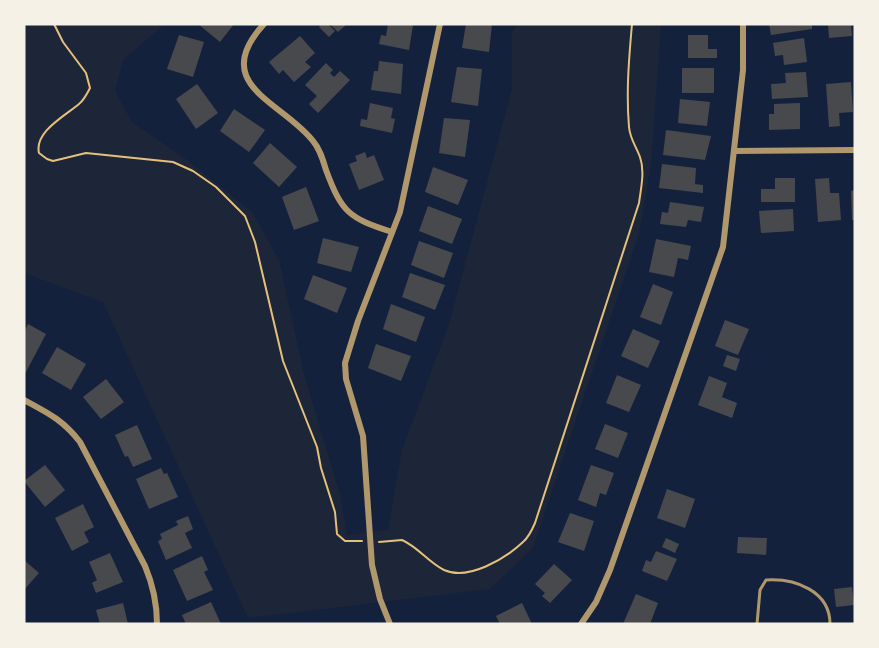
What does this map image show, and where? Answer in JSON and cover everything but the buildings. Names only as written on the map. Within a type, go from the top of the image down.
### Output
[{"type":"street","points":[[264,24],[252,38],[245,55],[244,64],[250,83],[261,96],[315,143],[337,197],[345,209],[357,219],[392,232]]},
{"type":"street","points":[[390,624],[374,576],[369,541],[363,436],[346,379],[345,363],[347,351],[404,198],[440,24]]},
{"type":"street","points":[[580,624],[596,602],[610,570],[718,263],[726,229],[743,70],[743,24]]},
{"type":"street","points":[[734,151],[855,150]]},
{"type":"street","points":[[24,400],[55,416],[68,426],[80,442],[149,576],[157,607],[157,624]]},
{"type":"lane","points":[[757,624],[760,590],[766,580],[780,579],[816,592],[826,603],[830,624]]},
{"type":"path","points":[[54,24],[63,42],[86,73],[90,88],[79,104],[42,134],[38,143],[39,153],[53,161],[86,153],[173,162],[193,171],[216,188],[239,210],[255,242],[283,362],[317,447],[335,512],[337,534],[345,541],[402,540],[444,570],[460,574],[483,568],[497,560],[522,543],[535,523],[639,203],[642,167],[640,155],[630,136],[629,125],[628,76],[632,24]]},
{"type":"shaded area","points":[[24,24],[165,24],[123,60],[115,91],[132,122],[187,160],[252,212],[279,260],[304,374],[340,495],[347,535],[388,530],[402,450],[449,324],[512,89],[512,32],[518,24],[661,24],[651,165],[639,233],[533,548],[490,589],[248,618],[103,302],[24,273]]}]
